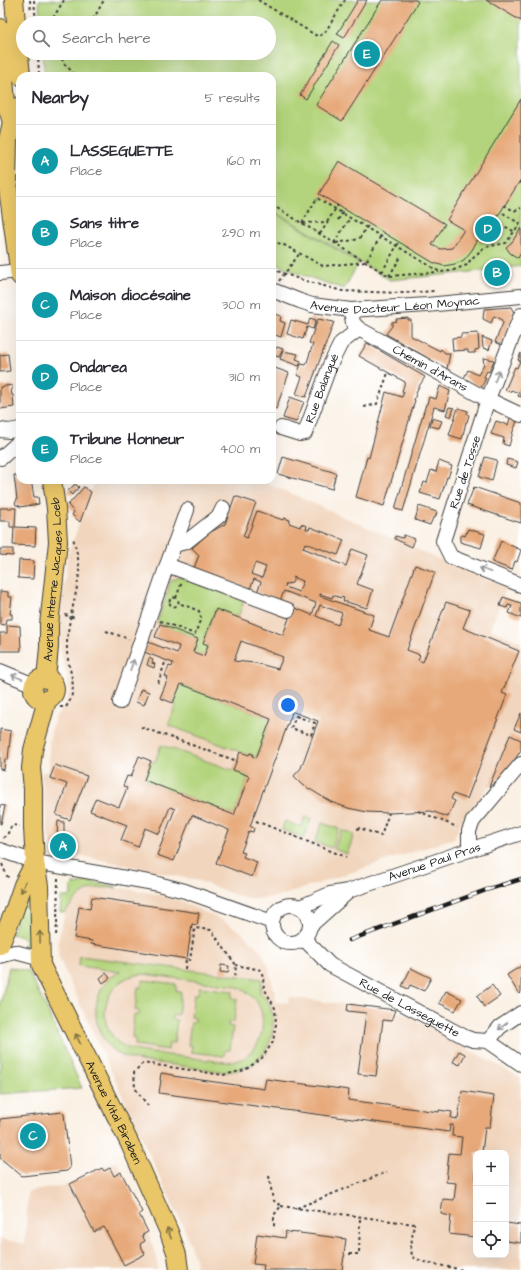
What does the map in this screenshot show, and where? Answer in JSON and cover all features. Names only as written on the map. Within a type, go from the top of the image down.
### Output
[{"type":"main road","points":[[14,0],[16,22]]},
{"type":"main road","points":[[0,28],[6,102],[16,122],[8,140],[4,181],[16,250]]},
{"type":"main road","points":[[20,60],[21,72]]},
{"type":"main road","name":"Avenue Interne Jacques Loeb","points":[[35,862],[26,845],[22,827],[24,788],[23,747],[41,690],[49,647],[49,624],[58,542],[53,484]]},
{"type":"main road","points":[[0,945],[23,885],[35,862]]},
{"type":"main road","name":"Avenue Vital Biraben","points":[[35,862],[39,886],[41,965],[129,1142],[169,1232],[177,1255],[179,1270]]},
{"type":"street","points":[[0,273],[16,273]]},
{"type":"street","name":"Avenue Docteur Léon Moynac","points":[[276,287],[300,302],[351,310],[427,305],[521,296]]},
{"type":"street","points":[[351,310],[353,323],[359,329]]},
{"type":"street","name":"Rue de Tosse","points":[[521,315],[488,399],[443,541],[451,557],[521,585]]},
{"type":"street","name":"Chemin d'Arans","points":[[359,329],[422,364],[521,415]]},
{"type":"street","name":"Rue Balangué","points":[[281,428],[300,434],[304,433],[330,365],[341,343],[359,329]]},
{"type":"street","points":[[0,430],[16,430]]},
{"type":"street","points":[[0,458],[16,444]]},
{"type":"street","points":[[0,458],[16,452]]},
{"type":"street","points":[[174,545],[186,542],[219,516],[223,508]]},
{"type":"street","points":[[120,702],[139,643],[155,614],[167,565],[188,510]]},
{"type":"street","points":[[167,565],[288,610]]},
{"type":"street","points":[[0,671],[41,690]]},
{"type":"street","points":[[469,850],[469,831],[474,821],[521,764]]},
{"type":"street","name":"Avenue Paul Pras","points":[[300,907],[330,894],[348,891],[521,834]]},
{"type":"street","points":[[0,850],[35,862],[57,867],[172,887],[272,922]]},
{"type":"street","name":"Avenue Paul Pras","points":[[311,925],[348,891]]},
{"type":"street","points":[[295,905],[300,907],[308,915],[311,925],[310,930],[304,939],[299,943],[285,943],[279,940],[272,928],[272,922],[276,913],[284,906],[295,905]]},
{"type":"street","name":"Rue de Lasseguette","points":[[304,939],[324,959],[345,973],[465,1037],[473,1040],[488,1041],[521,1064]]},
{"type":"street","points":[[0,956],[15,952],[41,959]]},
{"type":"street","points":[[488,1041],[500,1027],[521,1013]]},
{"type":"path","points":[[34,0],[35,16]]},
{"type":"path","points":[[54,16],[64,0]]},
{"type":"path","points":[[95,16],[104,0]]},
{"type":"path","points":[[258,0],[317,36],[324,34],[345,0]]},
{"type":"path","points":[[38,60],[39,72]]},
{"type":"path","points":[[62,60],[65,65],[73,72]]},
{"type":"path","points":[[302,224],[317,198],[440,272]]},
{"type":"path","points":[[302,224],[327,222],[338,205]]},
{"type":"path","points":[[504,205],[514,211],[521,208]]},
{"type":"path","points":[[276,208],[389,276],[451,271],[467,265],[471,259],[485,247],[506,243],[515,232],[520,223],[503,213]]},
{"type":"path","points":[[342,214],[338,220],[345,209]]},
{"type":"path","points":[[320,234],[333,214]]},
{"type":"path","points":[[334,243],[350,218]]},
{"type":"path","points":[[495,221],[515,232]]},
{"type":"path","points":[[334,243],[359,239],[369,224]]},
{"type":"path","points":[[366,262],[380,237]]},
{"type":"path","points":[[276,242],[300,253],[323,266],[366,262]]},
{"type":"path","points":[[382,272],[399,242]]},
{"type":"path","points":[[276,285],[300,253]]},
{"type":"path","points":[[389,276],[401,257]]},
{"type":"path","points":[[276,270],[284,275],[342,291],[402,293],[439,290]]},
{"type":"path","points":[[364,407],[377,404],[388,373]]},
{"type":"path","points":[[176,598],[182,581]]},
{"type":"path","points":[[174,592],[178,593]]},
{"type":"path","points":[[176,598],[172,598],[170,600],[170,605],[174,607],[179,603]]},
{"type":"path","points":[[155,614],[195,634],[201,618],[199,611],[179,603],[176,598]]},
{"type":"path","points":[[106,631],[139,643]]},
{"type":"path","points":[[158,683],[166,660]]},
{"type":"path","points":[[296,716],[316,724],[311,735],[291,728],[296,716]]},
{"type":"path","points":[[141,727],[237,761]]},
{"type":"path","points":[[418,811],[461,829]]},
{"type":"path","points":[[357,829],[360,828],[381,836],[389,813]]},
{"type":"path","points":[[256,821],[346,857]]},
{"type":"path","points":[[55,938],[59,885],[57,867]]},
{"type":"path","points":[[185,969],[186,959],[190,960],[195,924]]},
{"type":"path","points":[[148,1106],[135,1088],[134,1072],[143,1063],[223,1075],[244,1070],[262,1058],[273,1042],[276,1024],[275,1008],[264,988],[264,977],[261,970],[236,965],[210,930],[195,928]]},
{"type":"path","points":[[234,977],[236,965]]},
{"type":"path","points":[[296,1208],[387,1172]]},
{"type":"path","points":[[269,1176],[273,1200],[281,1206],[414,1224],[411,1246],[412,1256],[424,1262],[463,1270]]},
{"type":"path","points":[[274,1228],[274,1215],[281,1206]]},
{"type":"path","points":[[349,1254],[359,1254],[360,1216]]},
{"type":"shaded area","points":[[94,484],[269,484],[473,574],[507,586],[490,629],[521,642],[521,750],[505,774],[489,787],[463,818],[454,838],[281,896],[246,899],[199,881],[57,850],[49,837],[43,801],[41,773],[49,771],[49,743],[54,719],[66,702],[69,690],[59,644],[59,616],[68,555]]},
{"type":"shaded area","points":[[107,887],[155,894],[180,901],[216,917],[240,931],[261,951],[269,967],[275,1002],[288,1003],[289,997],[401,1012],[521,1078],[521,1270],[196,1270],[195,1259],[186,1233],[58,956],[59,937],[65,912],[78,897],[92,889]]},
{"type":"shaded area","points":[[116,1161],[142,1212],[157,1259],[158,1270],[0,1270],[0,1239],[25,1244],[28,1192],[70,1184]]},
{"type":"green space","points":[[39,0],[521,0],[521,266],[390,280],[276,212],[276,72],[45,72],[44,60],[276,60],[276,16],[40,16]]},
{"type":"green space","points":[[276,213],[359,263],[344,289],[297,273],[276,264]]},
{"type":"green space","points":[[180,577],[244,601],[238,617],[216,609],[203,642],[208,645],[204,656],[193,652],[198,639],[157,623],[171,581]]},
{"type":"green space","points":[[181,684],[271,719],[256,758],[250,753],[249,755],[168,725],[176,704],[173,703]]},
{"type":"green space","points":[[161,745],[249,776],[234,815],[144,780],[151,761],[155,762]]},
{"type":"green space","points":[[305,817],[311,819],[304,838],[282,830],[285,821],[301,827]]},
{"type":"green space","points":[[322,823],[339,829],[332,848],[315,842]]},
{"type":"green space","points":[[342,830],[354,835],[347,854],[334,849]]},
{"type":"green space","points":[[84,881],[116,886],[116,888],[99,888],[87,891],[65,912],[60,912],[61,897],[69,897],[71,894],[71,886],[74,883],[75,885],[83,883]]},
{"type":"green space","points":[[27,889],[34,889],[36,950],[23,948],[25,939],[22,936],[11,934]]},
{"type":"green space","points":[[80,956],[262,979],[260,992],[267,1000],[273,1018],[271,1039],[267,1048],[254,1063],[244,1068],[229,1072],[142,1061],[123,1056],[108,1046],[99,1030],[96,1019],[98,998],[102,988],[109,979],[121,972],[79,966]],"holes":[[[143,974],[235,986],[242,989],[253,998],[260,1008],[263,1021],[261,1036],[258,1044],[251,1053],[240,1060],[225,1062],[144,1052],[125,1047],[119,1043],[110,1033],[107,1025],[105,1016],[108,999],[118,984],[131,976]]]},
{"type":"green space","points":[[9,967],[28,971],[82,1088],[0,1094],[0,1006]]},
{"type":"green space","points":[[143,980],[176,984],[176,991],[181,992],[178,1015],[172,1015],[172,1019],[177,1020],[174,1043],[169,1043],[168,1050],[135,1045],[135,1039],[132,1038],[134,1015],[139,1015],[139,1011],[135,1010],[138,987],[142,987]]},
{"type":"green space","points":[[199,987],[233,991],[232,998],[237,999],[234,1022],[229,1022],[228,1026],[233,1027],[230,1050],[225,1050],[224,1056],[191,1052],[192,1045],[188,1045],[191,1022],[195,1022],[195,1018],[191,1017],[194,994],[198,994]]},
{"type":"building","points":[[358,0],[367,0],[344,38],[337,34]]},
{"type":"building","points":[[382,0],[416,0],[418,2],[342,121],[316,105]]},
{"type":"building","points":[[486,0],[521,0],[521,21]]},
{"type":"building","points":[[333,41],[339,45],[306,99],[300,95]]},
{"type":"building","points":[[521,99],[521,179],[482,242],[478,239],[464,260],[455,264],[444,266],[434,263],[319,194],[339,161],[445,224],[432,245],[441,249],[452,248],[464,230],[447,220]]},
{"type":"building","points":[[521,228],[521,253],[518,258],[510,253],[506,247],[512,242]]},
{"type":"building","points":[[496,271],[499,278],[489,282],[486,275]]},
{"type":"building","points":[[511,307],[514,313],[502,345],[495,342],[503,323],[501,319],[494,316],[491,323],[483,319],[484,309]]},
{"type":"building","points":[[276,314],[281,316],[280,321],[285,323],[281,337],[276,335]]},
{"type":"building","points":[[310,318],[316,320],[313,329],[307,327],[303,339],[287,334],[291,320],[308,325]]},
{"type":"building","points":[[408,318],[408,320],[411,320],[411,336],[440,351],[441,349],[445,353],[450,353],[447,369],[386,334],[392,326],[392,322],[397,321],[396,319]]},
{"type":"building","points":[[318,319],[334,322],[306,397],[296,394],[302,377],[297,375],[301,364],[306,365],[313,344],[309,343]]},
{"type":"building","points":[[478,333],[479,349],[475,350],[475,353],[468,353],[468,350],[453,351],[452,338],[461,337],[461,334]]},
{"type":"building","points":[[482,337],[492,341],[489,350],[483,348]]},
{"type":"building","points":[[367,343],[425,377],[418,388],[414,400],[384,506],[356,497],[367,457],[369,458],[386,392],[402,397],[405,382],[359,356]]},
{"type":"building","points":[[277,347],[283,349],[279,357],[276,356]]},
{"type":"building","points":[[283,351],[298,354],[296,359],[301,361],[299,366],[280,359]]},
{"type":"building","points":[[521,353],[521,397],[518,396],[519,393],[511,390],[510,392],[505,390],[515,367],[517,368]]},
{"type":"building","points":[[8,354],[10,371],[0,372],[0,355]]},
{"type":"building","points":[[483,358],[494,360],[489,372],[487,371],[484,377],[486,378],[481,388],[464,378],[468,370],[478,375],[484,364]]},
{"type":"building","points":[[276,368],[289,373],[276,409]]},
{"type":"building","points":[[12,385],[11,390],[14,407],[0,409],[0,387]]},
{"type":"building","points":[[440,386],[450,391],[445,410],[434,407],[403,511],[395,509],[426,404],[429,397],[436,399]]},
{"type":"building","points":[[290,397],[304,402],[296,422],[283,418]]},
{"type":"building","points":[[449,407],[454,408],[451,417],[446,415]]},
{"type":"building","points":[[458,408],[468,411],[467,414],[469,415],[462,439],[449,435]]},
{"type":"building","points":[[511,415],[518,418],[509,446],[503,444],[504,438],[491,434],[496,421],[508,425]]},
{"type":"building","points":[[432,418],[442,421],[439,428],[430,426]]},
{"type":"building","points":[[283,457],[336,473],[332,489],[278,474]]},
{"type":"building","points":[[485,457],[497,460],[492,481],[479,477]]},
{"type":"building","points":[[507,459],[518,462],[516,468],[506,465]]},
{"type":"building","points":[[439,461],[452,466],[440,499],[420,493],[424,482],[427,483],[431,470],[436,472]]},
{"type":"building","points":[[14,475],[16,475],[16,484],[32,484],[34,497],[38,497],[39,504],[20,507],[15,503],[17,500]]},
{"type":"building","points":[[75,484],[79,487],[72,495],[68,491]]},
{"type":"building","points":[[84,487],[91,492],[80,522],[72,515],[74,512],[68,505]]},
{"type":"building","points":[[474,487],[521,503],[521,523],[467,505]]},
{"type":"building","points":[[235,496],[256,503],[243,536],[247,538],[257,511],[283,520],[284,518],[290,520],[289,523],[300,527],[301,524],[307,526],[306,529],[309,530],[310,527],[344,540],[338,555],[305,543],[303,548],[333,561],[346,566],[352,549],[368,555],[357,584],[373,590],[367,608],[343,601],[344,598],[341,597],[333,595],[332,598],[320,594],[320,596],[374,615],[369,630],[389,637],[415,565],[435,572],[407,650],[420,655],[418,660],[423,662],[446,602],[470,610],[463,628],[519,651],[502,693],[507,695],[467,799],[453,794],[451,799],[455,801],[448,817],[431,811],[389,813],[367,812],[348,808],[331,802],[303,785],[294,776],[301,768],[318,721],[288,710],[292,713],[250,826],[254,828],[253,832],[249,831],[241,852],[245,853],[243,857],[257,862],[252,877],[216,863],[229,830],[192,815],[174,861],[157,855],[175,809],[170,807],[159,834],[145,828],[138,847],[121,840],[127,825],[90,811],[96,798],[119,807],[127,788],[123,786],[127,776],[131,777],[139,756],[151,761],[144,780],[234,815],[249,776],[233,770],[240,752],[249,755],[250,753],[253,754],[252,756],[256,758],[271,719],[181,684],[173,703],[160,698],[168,678],[165,676],[169,666],[172,667],[173,663],[144,652],[148,642],[177,653],[179,646],[155,637],[160,624],[198,639],[193,652],[204,656],[208,645],[203,643],[216,609],[283,635],[293,607],[312,615],[316,603],[284,591],[280,601],[257,592],[261,582],[254,579],[250,589],[194,568],[199,555],[192,548],[209,533],[225,524]],"holes":[[[255,563],[266,567],[262,578],[251,574]],[[293,577],[303,581],[299,592],[285,587],[286,584],[292,583]],[[320,605],[342,613],[338,625],[316,616]],[[241,641],[283,657],[278,669],[255,663],[234,661]]]},
{"type":"building","points":[[419,506],[437,512],[430,525],[415,520]]},
{"type":"building","points":[[0,508],[16,508],[15,527],[36,528],[35,546],[13,545],[14,527],[10,527],[10,521],[0,521]]},
{"type":"building","points":[[468,529],[485,534],[481,548],[460,542],[460,537],[463,535],[465,536]]},
{"type":"building","points":[[404,535],[415,539],[412,547],[395,539],[395,536],[403,538]]},
{"type":"building","points":[[501,541],[521,550],[517,562],[515,561],[512,570],[492,562]]},
{"type":"building","points":[[0,549],[13,549],[13,556],[0,555]]},
{"type":"building","points":[[19,560],[34,561],[33,579],[18,578]]},
{"type":"building","points":[[0,591],[8,592],[8,597],[12,597],[10,614],[12,614],[12,619],[6,619],[5,625],[0,624]]},
{"type":"building","points":[[503,597],[521,603],[521,618],[509,613],[512,606],[508,605],[507,608],[500,606]]},
{"type":"building","points":[[7,625],[20,626],[21,651],[0,651],[0,633],[7,633]]},
{"type":"building","points":[[149,658],[153,660],[152,663],[155,664],[154,668],[147,665]]},
{"type":"building","points":[[141,689],[149,692],[144,705],[136,702]]},
{"type":"building","points":[[521,713],[521,732],[514,729]]},
{"type":"building","points":[[0,729],[11,731],[8,759],[5,759],[4,770],[0,769]]},
{"type":"building","points":[[510,735],[521,740],[521,750],[505,774],[489,787]]},
{"type":"building","points":[[55,765],[87,776],[70,820],[56,815],[67,784],[50,778]]},
{"type":"building","points":[[0,805],[5,806],[1,824],[0,824]]},
{"type":"building","points":[[58,821],[64,822],[64,836],[57,836]]},
{"type":"building","points":[[59,842],[68,844],[66,852],[57,850]]},
{"type":"building","points":[[92,897],[199,913],[197,925],[192,924],[187,959],[91,944],[92,941],[74,938],[79,907],[90,909]]},
{"type":"building","points":[[221,965],[229,966],[228,973],[220,972]]},
{"type":"building","points":[[521,966],[521,992],[519,994],[507,975]]},
{"type":"building","points":[[411,968],[431,978],[424,991],[410,985],[408,989],[402,986]]},
{"type":"building","points":[[106,973],[110,978],[103,983],[100,978]]},
{"type":"building","points":[[492,985],[500,996],[484,1007],[477,996]]},
{"type":"building","points":[[446,991],[462,999],[455,1011],[439,1003]]},
{"type":"building","points":[[348,1004],[395,1010],[391,1021],[383,1020],[376,1076],[358,1074],[366,1013],[347,1011]]},
{"type":"building","points":[[459,1051],[465,1054],[460,1065],[453,1062]]},
{"type":"building","points":[[161,1073],[264,1089],[266,1079],[349,1090],[348,1100],[439,1112],[439,1110],[452,1112],[451,1118],[458,1119],[462,1091],[494,1096],[490,1127],[485,1127],[482,1150],[473,1150],[473,1237],[449,1234],[451,1216],[441,1214],[443,1199],[454,1200],[456,1183],[446,1182],[449,1153],[460,1154],[462,1137],[452,1136],[453,1125],[450,1125],[449,1132],[159,1093]]},
{"type":"building","points":[[62,1112],[64,1114],[70,1168],[67,1171],[22,1176],[0,1158],[0,1119]]},
{"type":"building","points":[[102,1168],[104,1171],[110,1168],[114,1176],[121,1172],[142,1212],[139,1214],[148,1232],[142,1235],[145,1241],[140,1244],[145,1254],[124,1265],[104,1227],[94,1232],[70,1184]]},
{"type":"building","points":[[509,1223],[521,1225],[521,1243],[509,1241]]},
{"type":"building","points":[[287,1231],[346,1239],[342,1270],[263,1270],[264,1265],[253,1264],[257,1234],[285,1238],[285,1232]]},
{"type":"railway","points":[[350,940],[489,889],[521,879]]},
{"type":"place","name":"Tribune Honneur","points":[[367,54]]},
{"type":"place","name":"Ondarea","points":[[488,229]]},
{"type":"place","name":"Sans titre","points":[[497,273]]},
{"type":"place","name":"LASSEGUETTE","points":[[63,846]]},
{"type":"place","name":"Maison diocésaine","points":[[33,1136]]}]
